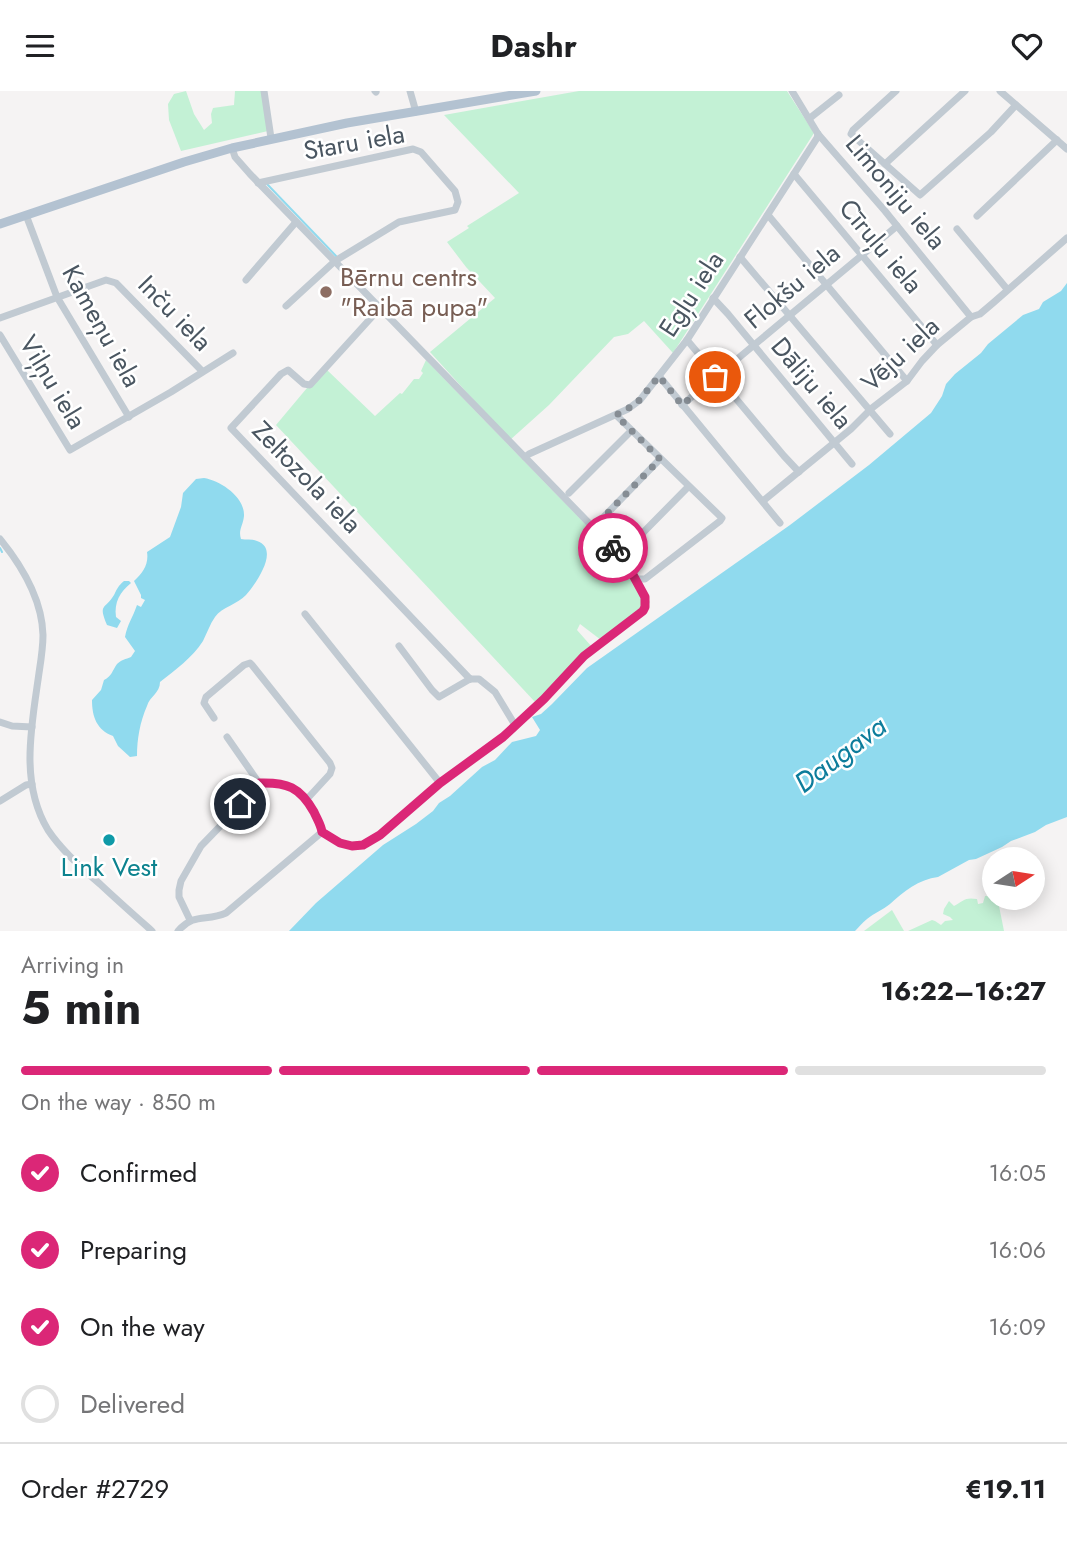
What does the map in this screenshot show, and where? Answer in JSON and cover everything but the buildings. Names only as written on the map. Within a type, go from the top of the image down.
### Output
[{"type":"main road","points":[[0,224],[184,162],[271,138],[537,91]]},
{"type":"street","points":[[264,91],[271,138]]},
{"type":"street","points":[[410,91],[416,112]]},
{"type":"street","name":"Limoniju iela","points":[[792,91],[818,134],[971,317]]},
{"type":"street","points":[[896,91],[851,134],[920,195],[991,132],[1016,105]]},
{"type":"street","points":[[885,164],[965,91]]},
{"type":"street","points":[[1000,91],[1067,149]]},
{"type":"street","points":[[810,118],[839,95]]},
{"type":"street","name":"Egļu iela","points":[[525,457],[636,404],[687,340],[818,134]]},
{"type":"street","points":[[977,216],[1057,139]]},
{"type":"street","points":[[232,148],[235,157],[258,183],[620,556],[645,597],[645,607],[637,615],[584,656],[544,699],[503,737],[440,783],[394,824],[363,845],[347,846],[322,832]]},
{"type":"street","name":"Staru iela","points":[[258,183],[413,149],[421,152],[455,191],[458,202],[455,210],[398,222],[334,261]]},
{"type":"street","name":"Cīruļu iela","points":[[794,174],[937,345]]},
{"type":"street","name":"Kameņu iela","points":[[26,215],[57,297],[129,417]]},
{"type":"street","points":[[768,215],[906,381]]},
{"type":"street","points":[[246,280],[296,222]]},
{"type":"street","name":"Flokšu iela","points":[[682,405],[897,226]]},
{"type":"street","points":[[957,229],[1007,289]]},
{"type":"street","name":"Vēju iela","points":[[763,501],[906,381],[937,345],[971,317],[980,314],[1067,238]]},
{"type":"street","points":[[740,257],[890,434]]},
{"type":"street","points":[[286,306],[334,261]]},
{"type":"street","name":"Inču iela","points":[[0,318],[106,279],[116,283],[202,371]]},
{"type":"street","name":"Dāliju iela","points":[[713,298],[852,464]]},
{"type":"street","name":"Zeltozola iela","points":[[380,309],[310,385],[304,384],[288,370],[281,374],[231,428],[470,679]]},
{"type":"street","name":"Viļņu iela","points":[[0,335],[70,450],[129,417]]},
{"type":"street","points":[[687,340],[799,472]]},
{"type":"street","points":[[129,417],[233,353]]},
{"type":"street","points":[[659,376],[780,523]]},
{"type":"street","points":[[616,415],[722,518],[645,579],[635,579]]},
{"type":"street","points":[[569,493],[631,431]]},
{"type":"street","points":[[593,528],[660,459]]},
{"type":"street","points":[[620,556],[688,487]]},
{"type":"street","points":[[0,539],[29,584],[37,602],[42,626],[43,645],[29,765],[41,815],[56,840],[80,866],[152,931]]},
{"type":"street","points":[[305,614],[440,783]]},
{"type":"street","points":[[399,646],[439,697],[470,679],[480,679],[495,692],[515,725]]},
{"type":"street","points":[[214,717],[204,703],[206,697],[250,663],[330,763],[330,774],[307,799]]},
{"type":"street","points":[[1,723],[32,727]]},
{"type":"street","points":[[227,737],[259,783]]},
{"type":"street","points":[[190,920],[179,897],[181,881],[201,846],[259,783],[288,785],[307,799],[322,832]]},
{"type":"street","points":[[0,801],[32,784]]},
{"type":"street","points":[[178,931],[190,920],[214,918],[226,913],[322,832]]},
{"type":"green space","points":[[186,91],[194,114],[204,130],[212,123],[213,108],[234,105],[235,91],[262,91],[268,131],[181,151],[169,120],[168,104],[174,94]]},
{"type":"green space","points":[[579,91],[787,91],[814,133],[673,353],[644,321],[628,334],[614,337],[549,405],[510,440],[430,352],[495,298],[447,242],[519,193],[444,115]]},
{"type":"green space","points":[[426,360],[627,567],[643,601],[640,612],[601,640],[580,624],[577,630],[592,647],[538,703],[276,425],[307,388],[327,370],[375,416],[402,394],[414,379],[419,379]]},
{"type":"green space","points":[[977,899],[978,904],[982,903],[982,910],[1000,910],[1004,931],[908,931],[932,920],[941,925],[945,921],[953,920],[943,914],[949,901],[954,906],[964,900]]},
{"type":"green space","points":[[892,910],[904,931],[864,931]]},
{"type":"water","name":"Daugava","points":[[1067,283],[1067,817],[1002,847],[982,847],[982,856],[969,860],[938,877],[918,883],[855,931],[289,931],[316,903],[383,845],[433,811],[482,767],[495,760],[512,742],[536,736],[540,730],[532,717],[541,714],[587,668],[790,525],[869,465],[931,413],[946,384],[988,344],[1023,315],[1039,309],[1043,302],[1061,291]]},
{"type":"water","points":[[204,478],[224,486],[241,502],[244,516],[241,539],[255,540],[264,545],[267,551],[264,567],[246,595],[218,614],[194,653],[160,682],[142,718],[137,756],[130,757],[118,746],[113,736],[99,726],[94,717],[92,700],[117,664],[131,657],[135,651],[125,637],[137,605],[141,607],[145,600],[141,598],[134,581],[145,568],[147,552],[170,537],[183,493],[196,479]]},
{"type":"water","points":[[124,581],[131,583],[117,602],[116,617],[121,621],[117,628],[107,625],[103,610]]},
{"type":"waterway","points":[[267,184],[336,256]]},
{"type":"waterway","points":[[0,548],[2,552]]},
{"type":"way so far","points":[[613,548],[593,528],[660,459],[616,415],[636,404],[659,376],[682,405],[715,377]]},
{"type":"place","name":"Bērnu centrs \"Raibā pupa\"","points":[[326,292]]},
{"type":"place","name":"Link Vest","points":[[109,840]]},
{"type":"route","points":[[240,804],[259,783],[288,785],[307,799],[322,832],[340,843],[347,846],[363,845],[380,835],[440,783],[509,732],[584,656],[643,611],[645,597],[632,571],[613,548]]}]
